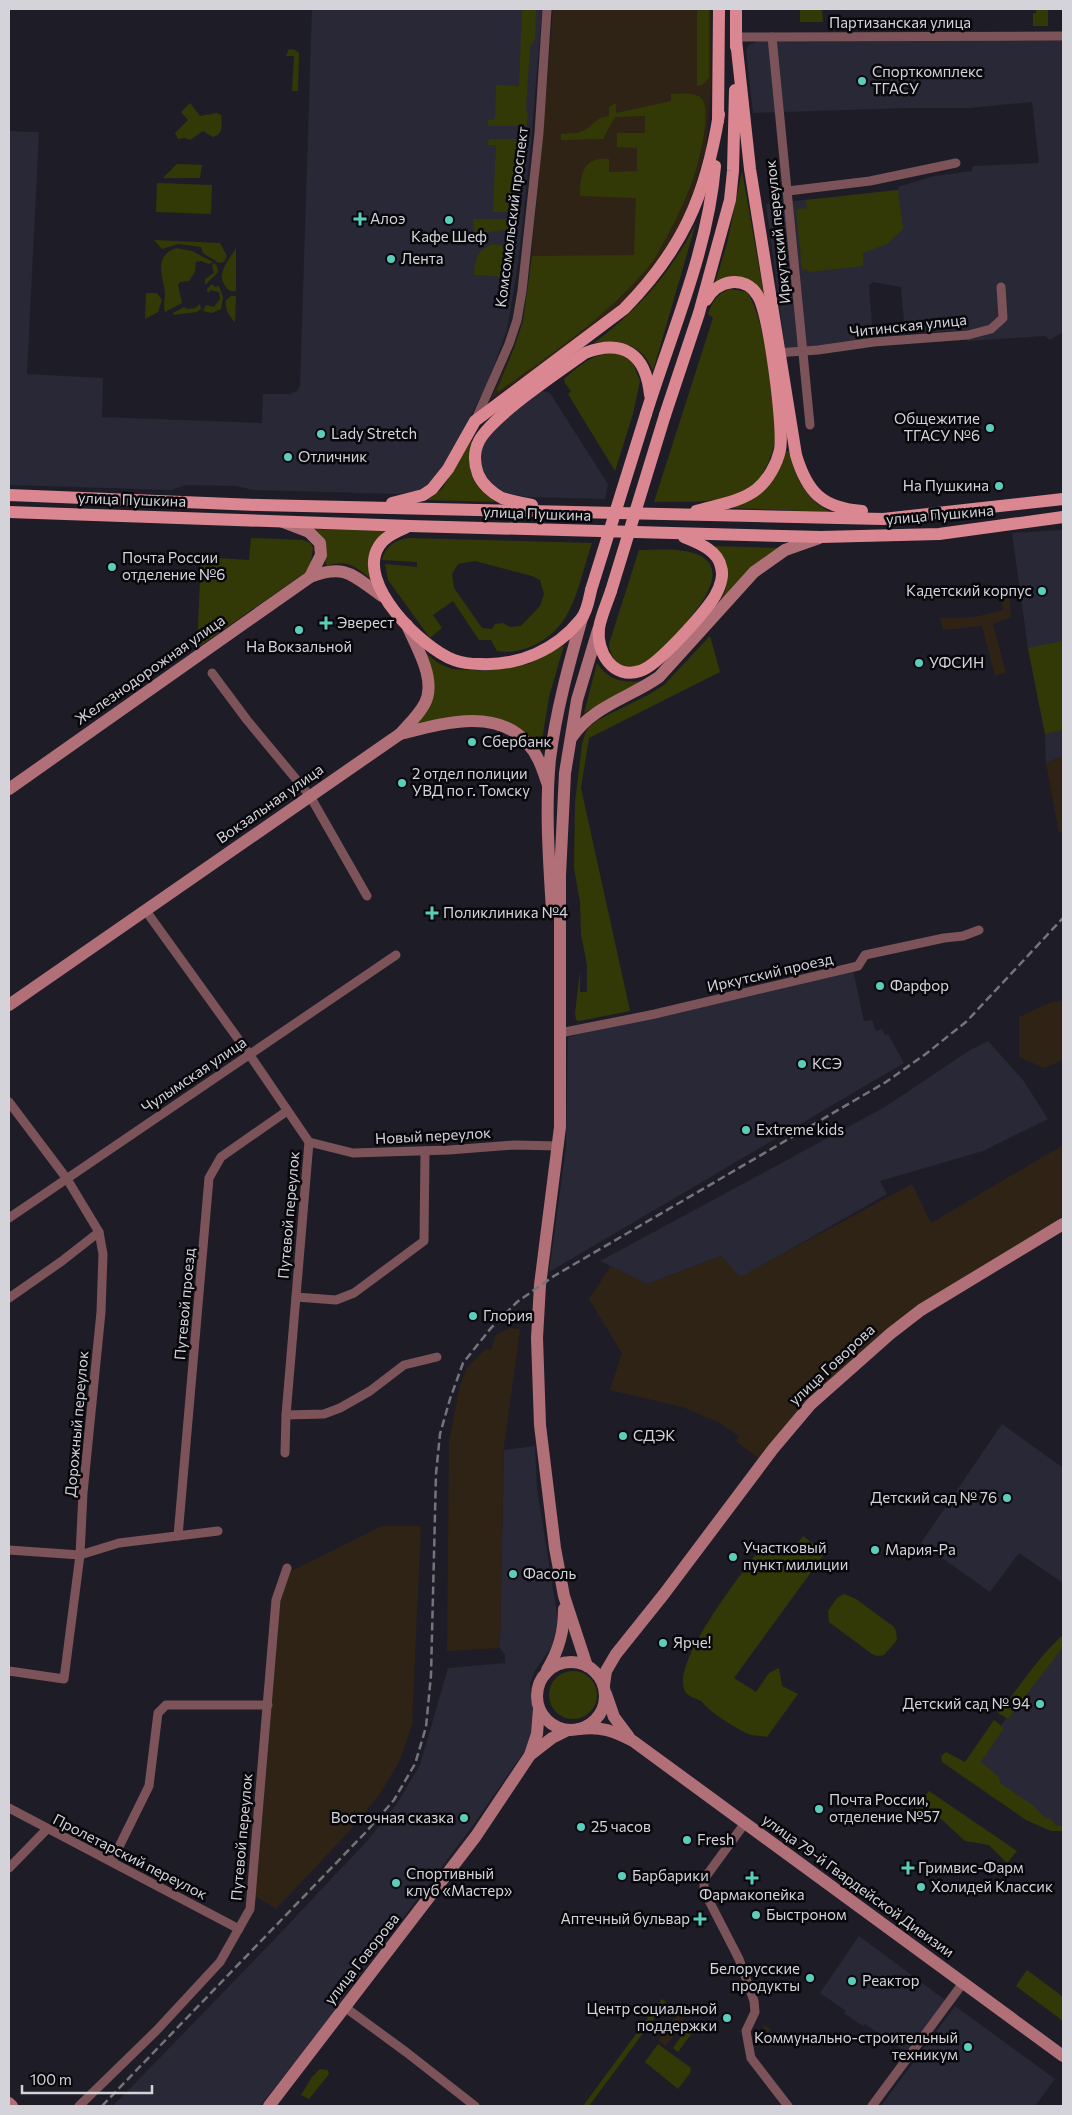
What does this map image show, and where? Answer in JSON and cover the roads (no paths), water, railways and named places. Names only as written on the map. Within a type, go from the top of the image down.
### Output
[{"type":"main road","points":[[560,1033],[550,875],[548,786],[550,758],[560,701],[582,618],[696,261],[709,208],[713,186],[718,114],[719,9]]},
{"type":"main road","points":[[604,1688],[600,1678],[587,1666],[564,1596],[547,1493],[538,1389],[537,1338],[540,1286],[559,1146],[560,875],[565,773],[577,700],[699,313],[730,200],[733,171],[736,9]]},
{"type":"main road","points":[[736,39],[750,168],[776,353],[796,455],[805,478],[817,496],[843,510],[937,514]]},
{"type":"main road","points":[[362,508],[405,501],[423,495],[432,489],[448,470],[475,421],[624,309],[659,270],[680,238],[703,186],[713,150],[718,114]]},
{"type":"main road","points":[[684,515],[745,496],[757,488],[771,472],[780,450],[781,432],[776,353],[762,304],[757,294],[748,285],[738,282],[720,285],[713,289],[699,313]]},
{"type":"main road","points":[[553,510],[503,498],[492,492],[480,478],[475,462],[475,450],[486,432],[506,412],[585,352],[600,347],[617,347],[633,353],[641,363],[646,374],[651,400]]},
{"type":"main road","name":"улица Пушкина","points":[[9,495],[362,508],[553,510],[883,519],[1063,499]]},
{"type":"main road","name":"улица Пушкина","points":[[9,512],[410,526],[821,537],[939,534],[1063,517]]},
{"type":"main road","points":[[282,522],[309,532],[320,543],[321,555],[310,577]]},
{"type":"main road","points":[[382,596],[376,577],[375,554],[385,540],[410,526]]},
{"type":"main road","points":[[599,628],[600,646],[604,658],[609,665],[619,671],[640,672],[662,657],[700,615],[715,596],[721,581],[722,568],[720,561],[703,545],[677,534]]},
{"type":"main road","points":[[569,741],[580,725],[591,715],[659,678],[754,572],[785,550],[821,537]]},
{"type":"main road","points":[[310,577],[327,571],[343,572],[354,576],[382,596],[406,623],[438,652],[455,661],[486,664],[513,662],[542,652],[554,644],[582,618]]},
{"type":"main road","name":"Железнодорожная улица","points":[[9,789],[310,577]]},
{"type":"main road","points":[[400,734],[419,712],[429,692],[424,668],[406,623]]},
{"type":"main road","name":"Вокзальная улица","points":[[9,1005],[400,734],[454,722],[491,723],[506,727],[518,734],[529,744],[540,763],[548,786]]},
{"type":"main road","name":"улица Говорова","points":[[616,1654],[664,1594],[767,1457],[811,1404],[890,1334],[921,1310],[1063,1224]]},
{"type":"main road","points":[[564,1596],[562,1635],[559,1648],[545,1674],[538,1693],[539,1709],[551,1723],[573,1729],[593,1722],[604,1702],[606,1671],[616,1654]]},
{"type":"main road","points":[[545,1674],[564,1662],[573,1662],[587,1666],[598,1664],[616,1654]]},
{"type":"main road","name":"улица 79-й Гвардейской Дивизии","points":[[604,1688],[614,1717],[633,1741]]},
{"type":"main road","name":"улица Говорова","points":[[268,2106],[346,2008],[476,1836],[530,1755],[537,1734],[539,1709]]},
{"type":"main road","name":"улица 79-й Гвардейской Дивизии","points":[[573,1729],[595,1727],[606,1729],[633,1741],[1063,2056]]},
{"type":"main road","name":"улица Говорова","points":[[530,1755],[552,1738],[573,1729]]},
{"type":"main road","points":[[9,2103],[12,2106]]},
{"type":"street","name":"Комсомольский проспект","points":[[475,421],[502,364],[517,320],[522,291],[539,133],[547,9]]},
{"type":"street","name":"Партизанская улица","points":[[736,39],[772,37],[1063,36]]},
{"type":"street","name":"Иркутский переулок","points":[[772,37],[810,425]]},
{"type":"street","points":[[788,191],[870,181],[956,163]]},
{"type":"street","name":"Читинская улица","points":[[776,353],[804,352],[874,342],[968,335],[991,329],[1003,318],[1000,287]]},
{"type":"street","points":[[212,673],[247,720],[310,796],[367,896]]},
{"type":"street","name":"Путевой переулок","points":[[146,911],[250,1054],[309,1142],[286,1415],[285,1453]]},
{"type":"street","name":"Иркутский проезд","points":[[560,1033],[655,1014],[858,966],[865,955],[944,938],[963,936],[979,930]]},
{"type":"street","name":"Чулымская улица","points":[[9,1218],[396,955]]},
{"type":"street","name":"Дорожный переулок","points":[[9,1102],[67,1179],[99,1232],[103,1254],[101,1312],[83,1493],[80,1555],[64,1679],[9,1671]]},
{"type":"street","name":"Путевой проезд","points":[[178,1536],[209,1178],[221,1157],[288,1111]]},
{"type":"street","name":"Новый переулок","points":[[309,1142],[353,1153],[425,1151],[514,1144],[559,1146]]},
{"type":"street","points":[[296,1297],[336,1300],[354,1294],[424,1241],[425,1151]]},
{"type":"street","points":[[9,1298],[62,1261],[99,1232]]},
{"type":"street","points":[[286,1415],[324,1414],[370,1392],[404,1366],[437,1357]]},
{"type":"street","points":[[9,1550],[80,1555],[119,1543],[218,1531]]},
{"type":"street","name":"Путевой переулок","points":[[79,2106],[156,2031],[220,1962],[250,1909],[276,1600],[287,1568]]},
{"type":"street","points":[[112,1861],[149,1786],[158,1713],[161,1708],[166,1705],[268,1705]]},
{"type":"street","name":"Пролетарский переулок","points":[[9,1808],[239,1929]]},
{"type":"street","points":[[744,1823],[704,1879],[704,1891],[739,1959],[754,2001],[755,2012],[746,2031],[751,2058],[788,2106]]},
{"type":"street","points":[[9,1868],[46,1829]]},
{"type":"street","points":[[872,2106],[963,1983]]},
{"type":"street","points":[[346,2008],[475,2106]]},
{"type":"railway","points":[[102,2106],[365,1833],[394,1800],[415,1764],[426,1727],[431,1675],[436,1474],[440,1434],[463,1363],[491,1328],[517,1302],[554,1276],[886,1082],[927,1053],[967,1021],[1063,918]]},
{"type":"place","name":"Спорткомплекс ТГАСУ","points":[[862,81]]},
{"type":"place","name":"Алоэ","points":[[360,219]]},
{"type":"place","name":"Кафе Шеф","points":[[449,220]]},
{"type":"place","name":"Лента","points":[[391,259]]},
{"type":"place","name":"Общежитие ТГАСУ №6","points":[[990,428]]},
{"type":"place","name":"Lady Stretch","points":[[321,434]]},
{"type":"place","name":"Отличник","points":[[288,457]]},
{"type":"place","name":"На Пушкина","points":[[999,486]]},
{"type":"place","name":"Почта России отделение №6","points":[[112,567]]},
{"type":"place","name":"Кадетский корпус","points":[[1042,591]]},
{"type":"place","name":"Эверест","points":[[326,623]]},
{"type":"place","name":"На Вокзальной","points":[[299,630]]},
{"type":"place","name":"УФСИН","points":[[919,663]]},
{"type":"place","name":"Сбербанк","points":[[472,742]]},
{"type":"place","name":"2 отдел полиции УВД по г. Томску","points":[[402,783]]},
{"type":"place","name":"Поликлиника №4","points":[[432,913]]},
{"type":"place","name":"Фарфор","points":[[880,986]]},
{"type":"place","name":"КСЭ","points":[[802,1064]]},
{"type":"place","name":"Extreme kids","points":[[746,1130]]},
{"type":"place","name":"Глория","points":[[473,1316]]},
{"type":"place","name":"СДЭК","points":[[623,1436]]},
{"type":"place","name":"Детский сад № 76","points":[[1007,1498]]},
{"type":"place","name":"Мария-Ра","points":[[875,1550]]},
{"type":"place","name":"Участковый пункт милиции","points":[[733,1557]]},
{"type":"place","name":"Фасоль","points":[[513,1574]]},
{"type":"place","name":"Ярче!","points":[[663,1643]]},
{"type":"place","name":"Детский сад № 94","points":[[1040,1704]]},
{"type":"place","name":"Почта России, отделение №57","points":[[819,1809]]},
{"type":"place","name":"Восточная сказка","points":[[464,1818]]},
{"type":"place","name":"25 часов","points":[[581,1827]]},
{"type":"place","name":"Fresh","points":[[687,1840]]},
{"type":"place","name":"Гримвис-Фарм","points":[[908,1868]]},
{"type":"place","name":"Барбарики","points":[[622,1876]]},
{"type":"place","name":"Фармакопейка","points":[[752,1878]]},
{"type":"place","name":"Спортивный клуб «Мастер»","points":[[396,1883]]},
{"type":"place","name":"Холидей Классик","points":[[921,1887]]},
{"type":"place","name":"Быстроном","points":[[756,1915]]},
{"type":"place","name":"Аптечный бульвар","points":[[700,1919]]},
{"type":"place","name":"Белорусские продукты","points":[[810,1978]]},
{"type":"place","name":"Реактор","points":[[852,1981]]},
{"type":"place","name":"Центр социальной поддержки","points":[[727,2018]]},
{"type":"place","name":"Коммунально-строительный техникум","points":[[968,2047]]}]
